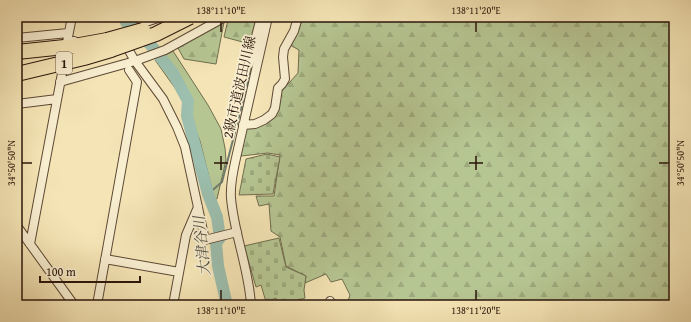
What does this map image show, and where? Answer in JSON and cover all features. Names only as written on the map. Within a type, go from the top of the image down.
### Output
[{"type":"highway","name":"1","points":[[17,74],[70,62],[140,31],[178,17]]},
{"type":"highway","name":"1","points":[[17,65],[73,55],[156,34],[189,17]]},
{"type":"highway","name":"1","points":[[17,52],[74,46],[109,45]]},
{"type":"street","points":[[72,17],[67,42],[112,34],[128,49],[163,99],[178,127],[185,147],[205,240],[237,232]]},
{"type":"street","points":[[138,17],[142,23],[161,17]]},
{"type":"street","points":[[60,82],[136,61],[165,50],[225,17]]},
{"type":"street","points":[[248,64],[260,17]]},
{"type":"street","name":"2級市道波田川線","points":[[251,305],[250,290],[231,197],[234,170],[243,125],[268,17]]},
{"type":"street","points":[[243,125],[255,124],[272,114],[275,108],[278,88],[285,79],[284,49],[294,31],[298,17]]},
{"type":"street","points":[[17,38],[68,33]]},
{"type":"street","points":[[30,244],[63,68]]},
{"type":"street","points":[[97,305],[137,82],[129,70]]},
{"type":"street","points":[[17,104],[57,99]]},
{"type":"street","points":[[173,305],[186,235],[198,207]]},
{"type":"street","points":[[19,231],[30,244],[72,304]]},
{"type":"street","points":[[105,259],[179,272]]},
{"type":"green space","points":[[233,17],[259,17],[250,44],[224,37],[228,20]]},
{"type":"green space","points":[[303,17],[674,17],[674,305],[344,305],[347,304],[350,295],[342,279],[331,282],[326,274],[305,283],[306,276],[286,266],[280,237],[271,231],[269,204],[259,206],[256,196],[274,196],[280,155],[268,153],[241,156],[244,126],[271,118],[280,93],[298,73],[299,50],[290,45],[298,32]]},
{"type":"green space","points":[[224,22],[216,64],[184,59],[178,48]]},
{"type":"green space","points":[[173,51],[208,105],[221,129],[226,160],[217,199],[213,199],[200,141],[187,108],[155,60]]},
{"type":"green space","points":[[267,154],[280,157],[273,194],[239,195],[246,159]]},
{"type":"green space","points":[[279,238],[286,267],[306,276],[304,290],[305,298],[284,305],[279,305],[276,298],[266,302],[261,285],[256,287],[244,246]]},
{"type":"waterway","name":"大津谷川","points":[[124,17],[126,22],[150,44],[173,73],[188,101],[187,116],[208,194],[217,217],[220,238],[216,243],[218,266],[226,305]]},
{"type":"waterway","points":[[208,194],[222,182],[253,63]]}]
